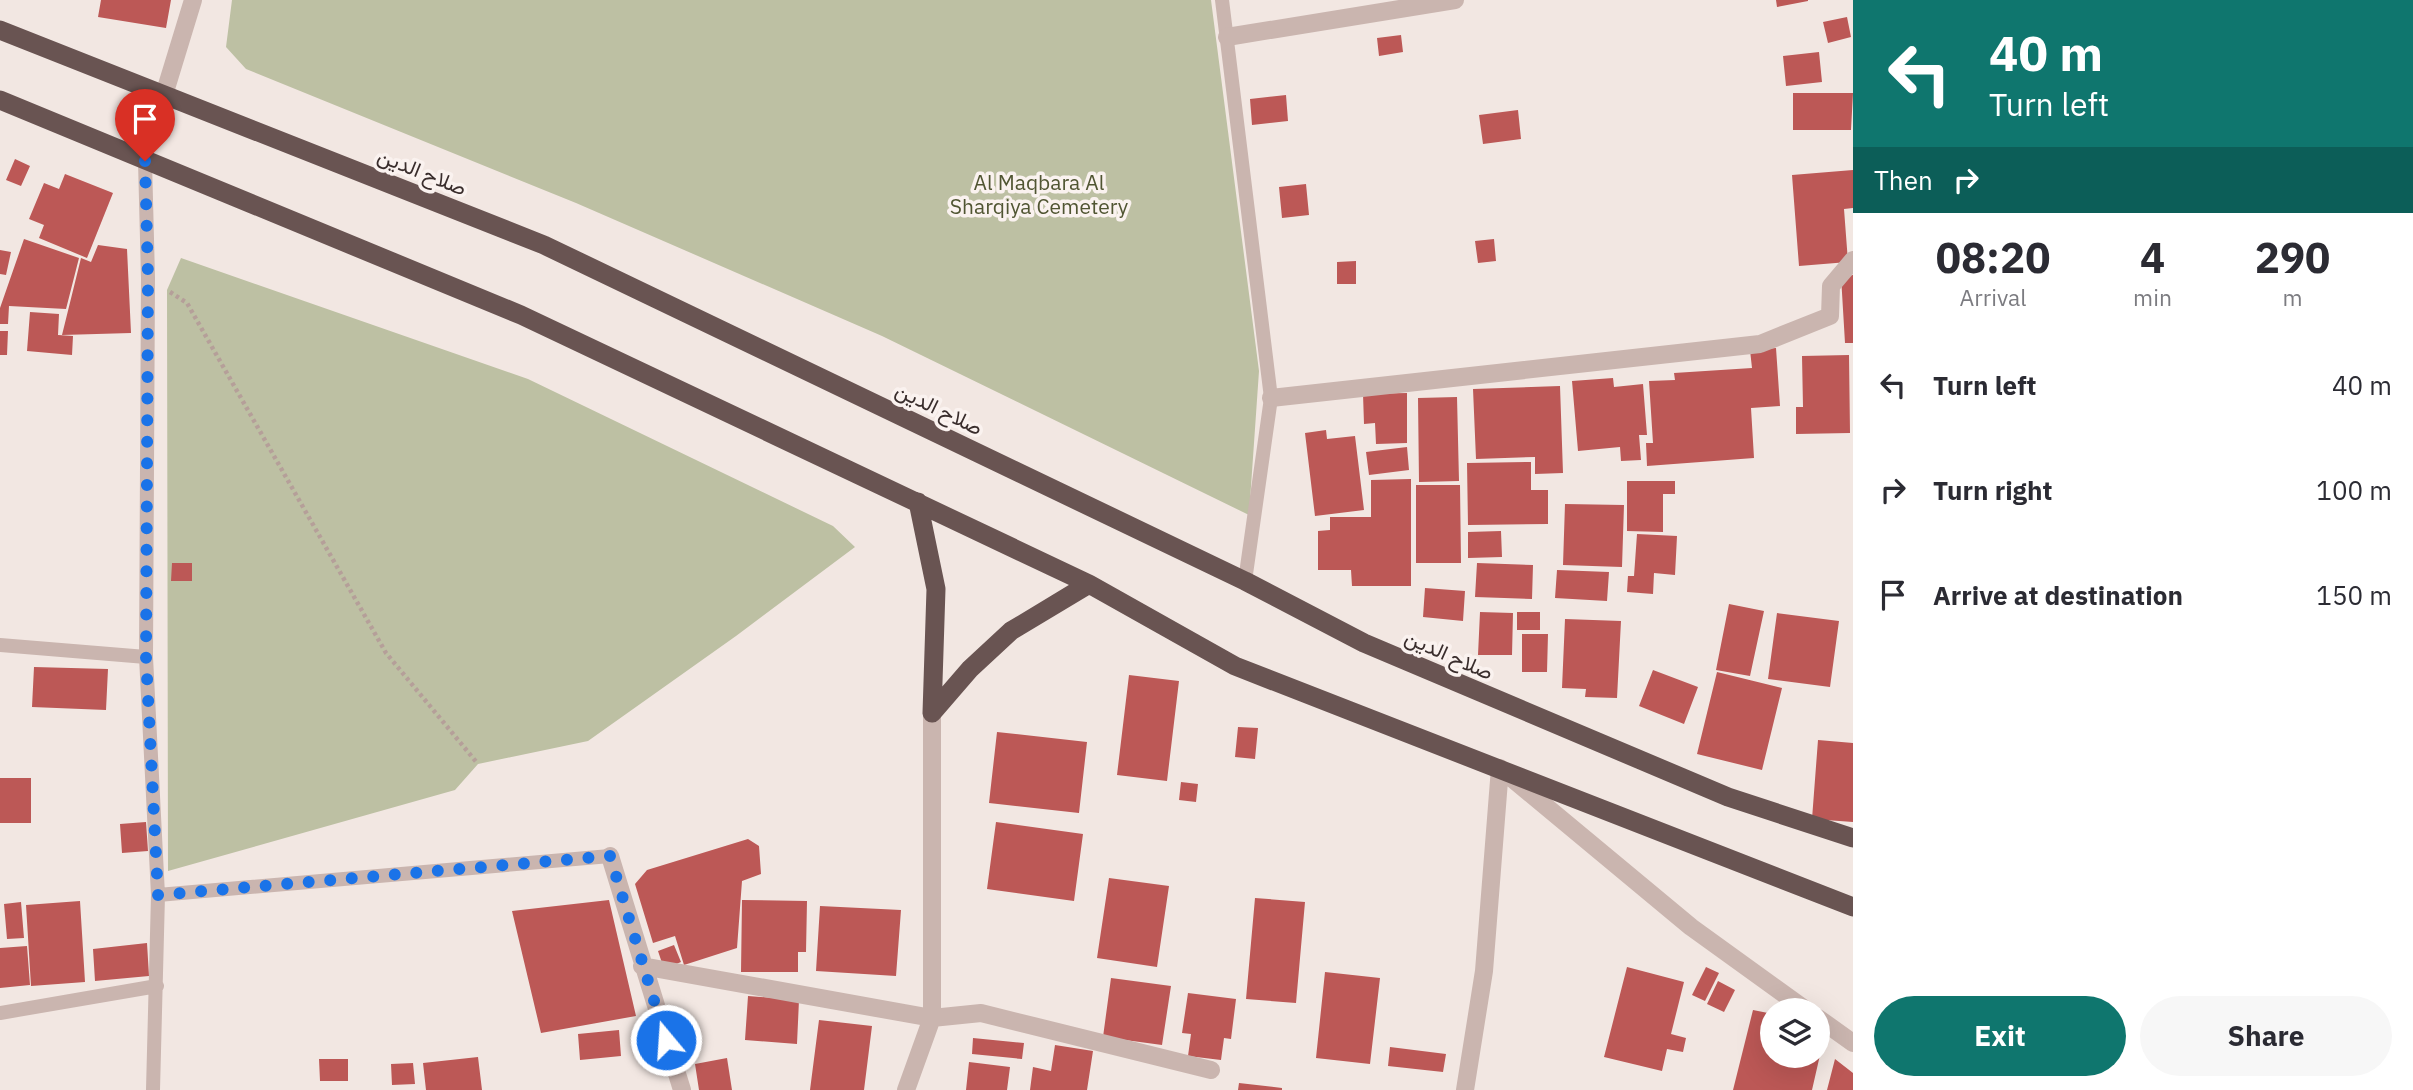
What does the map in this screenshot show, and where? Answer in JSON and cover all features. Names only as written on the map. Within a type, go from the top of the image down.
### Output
[{"type":"highway","name":"صلاح الدين","points":[[0,30],[544,245],[1245,581],[1364,643],[1547,723],[1728,797],[1853,838]]},
{"type":"highway","points":[[0,100],[521,315],[1089,584],[1235,666],[1853,907]]},
{"type":"highway","points":[[918,502],[936,589],[932,713]]},
{"type":"highway","points":[[932,713],[970,669],[1011,631],[1089,584]]},
{"type":"street","points":[[164,95],[193,0]]},
{"type":"street","points":[[1227,37],[1455,0]]},
{"type":"street","points":[[1271,398],[1760,344],[1830,316],[1831,286],[1853,260]]},
{"type":"street","points":[[906,1090],[932,1018],[932,713]]},
{"type":"street","points":[[1500,768],[1691,927],[1789,998]]},
{"type":"street","points":[[1465,1090],[1484,971],[1500,768]]},
{"type":"street","points":[[610,856],[681,1090]]},
{"type":"street","points":[[642,966],[932,1018],[981,1013],[1211,1070]]},
{"type":"street","points":[[1830,1027],[1853,1044]]},
{"type":"lane","points":[[1222,0],[1271,398],[1245,581]]},
{"type":"lane","points":[[145,161],[148,278],[146,657],[158,895],[158,986],[153,1090]]},
{"type":"lane","points":[[0,645],[146,657]]},
{"type":"lane","points":[[158,895],[610,856]]},
{"type":"lane","points":[[0,1013],[158,986]]},
{"type":"path","points":[[148,278],[187,303],[386,653],[478,764]]},
{"type":"green space","name":"Al Maqbara Al Sharqiya Cemetery","points":[[232,0],[1211,0],[1259,371],[1249,515],[882,336],[576,203],[246,69],[226,47]]},
{"type":"green space","points":[[181,258],[528,379],[833,526],[855,547],[588,741],[478,764],[455,790],[168,871],[167,290]]},
{"type":"building","points":[[101,0],[171,0],[166,28],[98,17]]},
{"type":"building","points":[[1776,0],[1808,0],[1808,1],[1777,7]]},
{"type":"building","points":[[1847,17],[1851,37],[1828,43],[1823,22]]},
{"type":"building","points":[[1401,35],[1403,52],[1379,56],[1377,38]]},
{"type":"building","points":[[1819,52],[1822,82],[1786,86],[1783,56]]},
{"type":"building","points":[[1793,93],[1853,93],[1851,130],[1793,130]]},
{"type":"building","points":[[1286,95],[1288,121],[1252,125],[1250,99]]},
{"type":"building","points":[[1518,110],[1521,139],[1483,144],[1479,115]]},
{"type":"building","points":[[15,159],[30,166],[21,186],[6,180]]},
{"type":"building","points":[[1853,170],[1853,208],[1844,209],[1848,262],[1799,266],[1792,175]]},
{"type":"building","points":[[65,174],[113,193],[87,258],[39,238],[44,225],[29,219],[44,183],[59,189]]},
{"type":"building","points":[[1306,184],[1309,215],[1282,218],[1279,187]]},
{"type":"building","points":[[24,239],[79,258],[66,309],[9,306],[8,324],[0,324],[0,308]]},
{"type":"building","points":[[1494,239],[1496,261],[1478,263],[1475,241]]},
{"type":"building","points":[[98,245],[127,249],[131,333],[62,335],[81,258],[91,262]]},
{"type":"building","points":[[0,250],[11,252],[6,275],[0,274]]},
{"type":"building","points":[[1356,261],[1356,284],[1337,284],[1337,262]]},
{"type":"building","points":[[1853,275],[1853,343],[1845,343],[1841,276]]},
{"type":"building","points":[[30,312],[59,314],[58,335],[73,336],[72,355],[27,351]]},
{"type":"building","points":[[0,331],[8,331],[7,355],[0,355]]},
{"type":"building","points":[[1776,348],[1780,406],[1751,408],[1754,458],[1647,466],[1646,443],[1653,443],[1649,381],[1675,380],[1674,373],[1752,368],[1750,350]]},
{"type":"building","points":[[1849,355],[1850,433],[1796,434],[1796,407],[1803,407],[1802,356]]},
{"type":"building","points":[[1613,378],[1614,387],[1643,384],[1647,435],[1639,435],[1641,460],[1621,461],[1620,447],[1578,451],[1572,381]]},
{"type":"building","points":[[1560,386],[1563,473],[1535,474],[1535,457],[1476,459],[1473,389]]},
{"type":"building","points":[[1407,393],[1407,443],[1376,444],[1375,423],[1364,424],[1363,394]]},
{"type":"building","points":[[1457,397],[1459,481],[1419,482],[1418,398]]},
{"type":"building","points":[[1326,430],[1327,439],[1355,436],[1364,510],[1315,516],[1305,433]]},
{"type":"building","points":[[1407,447],[1409,470],[1369,475],[1366,452]]},
{"type":"building","points":[[1531,462],[1531,490],[1548,490],[1548,524],[1468,525],[1467,463]]},
{"type":"building","points":[[1411,479],[1411,586],[1352,586],[1351,570],[1318,570],[1318,531],[1330,530],[1330,517],[1371,517],[1371,480]]},
{"type":"building","points":[[1627,481],[1675,481],[1675,494],[1663,494],[1663,532],[1627,531]]},
{"type":"building","points":[[1416,485],[1460,485],[1461,563],[1416,563]]},
{"type":"building","points":[[1565,504],[1624,505],[1622,567],[1563,565]]},
{"type":"building","points":[[1501,531],[1502,557],[1468,558],[1468,532]]},
{"type":"building","points":[[1637,534],[1677,536],[1675,575],[1654,573],[1653,594],[1627,592],[1628,576],[1634,576]]},
{"type":"building","points":[[172,563],[192,563],[192,581],[171,581]]},
{"type":"building","points":[[1477,563],[1533,565],[1532,599],[1475,597]]},
{"type":"building","points":[[1557,570],[1609,572],[1607,601],[1555,598]]},
{"type":"building","points":[[1425,588],[1465,591],[1463,621],[1423,617]]},
{"type":"building","points":[[1729,604],[1764,611],[1750,676],[1716,670]]},
{"type":"building","points":[[1480,612],[1513,613],[1512,655],[1478,655]]},
{"type":"building","points":[[1517,612],[1540,612],[1540,630],[1517,630]]},
{"type":"building","points":[[1777,613],[1839,621],[1830,687],[1768,679]]},
{"type":"building","points":[[1565,619],[1621,621],[1617,698],[1585,697],[1586,689],[1562,688]]},
{"type":"building","points":[[1522,634],[1548,634],[1547,672],[1522,672]]},
{"type":"building","points":[[34,667],[108,669],[106,710],[32,707]]},
{"type":"building","points":[[1653,670],[1698,687],[1684,724],[1639,706]]},
{"type":"building","points":[[1717,672],[1782,688],[1762,770],[1697,754]]},
{"type":"building","points":[[1129,675],[1179,681],[1167,781],[1117,775]]},
{"type":"building","points":[[1238,727],[1258,728],[1255,759],[1235,757]]},
{"type":"building","points":[[997,732],[1087,742],[1079,813],[989,803]]},
{"type":"building","points":[[1818,740],[1853,743],[1853,822],[1812,819]]},
{"type":"building","points":[[0,778],[31,778],[31,823],[0,823]]},
{"type":"building","points":[[1181,782],[1198,784],[1196,802],[1179,800]]},
{"type":"building","points":[[146,822],[148,851],[122,853],[120,824]]},
{"type":"building","points":[[996,822],[1083,834],[1074,901],[987,889]]},
{"type":"building","points":[[748,839],[759,846],[761,874],[742,881],[737,948],[684,965],[675,936],[653,943],[635,884],[647,870]]},
{"type":"building","points":[[1109,878],[1169,886],[1157,967],[1097,958]]},
{"type":"building","points":[[1255,898],[1305,902],[1296,1003],[1246,999]]},
{"type":"building","points":[[609,900],[636,1016],[541,1033],[512,911]]},
{"type":"building","points":[[742,900],[807,901],[806,952],[798,952],[798,972],[741,972]]},
{"type":"building","points":[[80,901],[85,982],[31,986],[26,905]]},
{"type":"building","points":[[21,902],[24,938],[7,939],[4,904]]},
{"type":"building","points":[[820,906],[901,910],[896,976],[816,971]]},
{"type":"building","points":[[147,943],[149,976],[95,981],[93,949]]},
{"type":"building","points":[[674,945],[681,962],[664,969],[658,951]]},
{"type":"building","points":[[27,946],[30,985],[0,988],[0,948]]},
{"type":"building","points":[[1627,967],[1684,982],[1671,1034],[1686,1038],[1683,1052],[1667,1049],[1662,1071],[1604,1057]]},
{"type":"building","points":[[1706,967],[1719,973],[1705,1001],[1692,995]]},
{"type":"building","points":[[1325,972],[1380,978],[1370,1064],[1316,1058]]},
{"type":"building","points":[[1111,978],[1171,986],[1162,1045],[1103,1037]]},
{"type":"building","points":[[1718,981],[1735,990],[1724,1012],[1707,1004]]},
{"type":"building","points":[[1188,993],[1236,999],[1231,1039],[1224,1038],[1221,1060],[1188,1056],[1191,1034],[1182,1033]]},
{"type":"building","points":[[748,996],[799,1000],[797,1044],[745,1040]]},
{"type":"building","points":[[1753,1010],[1760,1011],[1760,1068],[1817,1068],[1812,1090],[1733,1090]]},
{"type":"building","points":[[819,1020],[872,1026],[864,1090],[810,1090]]},
{"type":"building","points":[[619,1030],[621,1056],[580,1060],[578,1034]]},
{"type":"building","points":[[973,1038],[1024,1043],[1022,1059],[972,1054]]},
{"type":"building","points":[[1055,1045],[1093,1051],[1087,1090],[1030,1090],[1033,1067],[1051,1071]]},
{"type":"building","points":[[1390,1047],[1446,1054],[1443,1072],[1388,1066]]},
{"type":"building","points":[[478,1057],[482,1090],[426,1090],[423,1063]]},
{"type":"building","points":[[727,1058],[732,1090],[699,1090],[695,1064]]},
{"type":"building","points":[[319,1059],[348,1059],[348,1081],[320,1081]]},
{"type":"building","points":[[1835,1059],[1853,1073],[1853,1090],[1827,1090]]},
{"type":"building","points":[[969,1062],[1010,1067],[1007,1090],[966,1090]]},
{"type":"building","points":[[413,1063],[415,1084],[392,1085],[391,1064]]},
{"type":"building","points":[[1239,1083],[1282,1088],[1282,1090],[1238,1090]]},
{"type":"route","points":[[145,161],[148,278],[146,657],[158,895],[610,856],[666,1040]]}]
